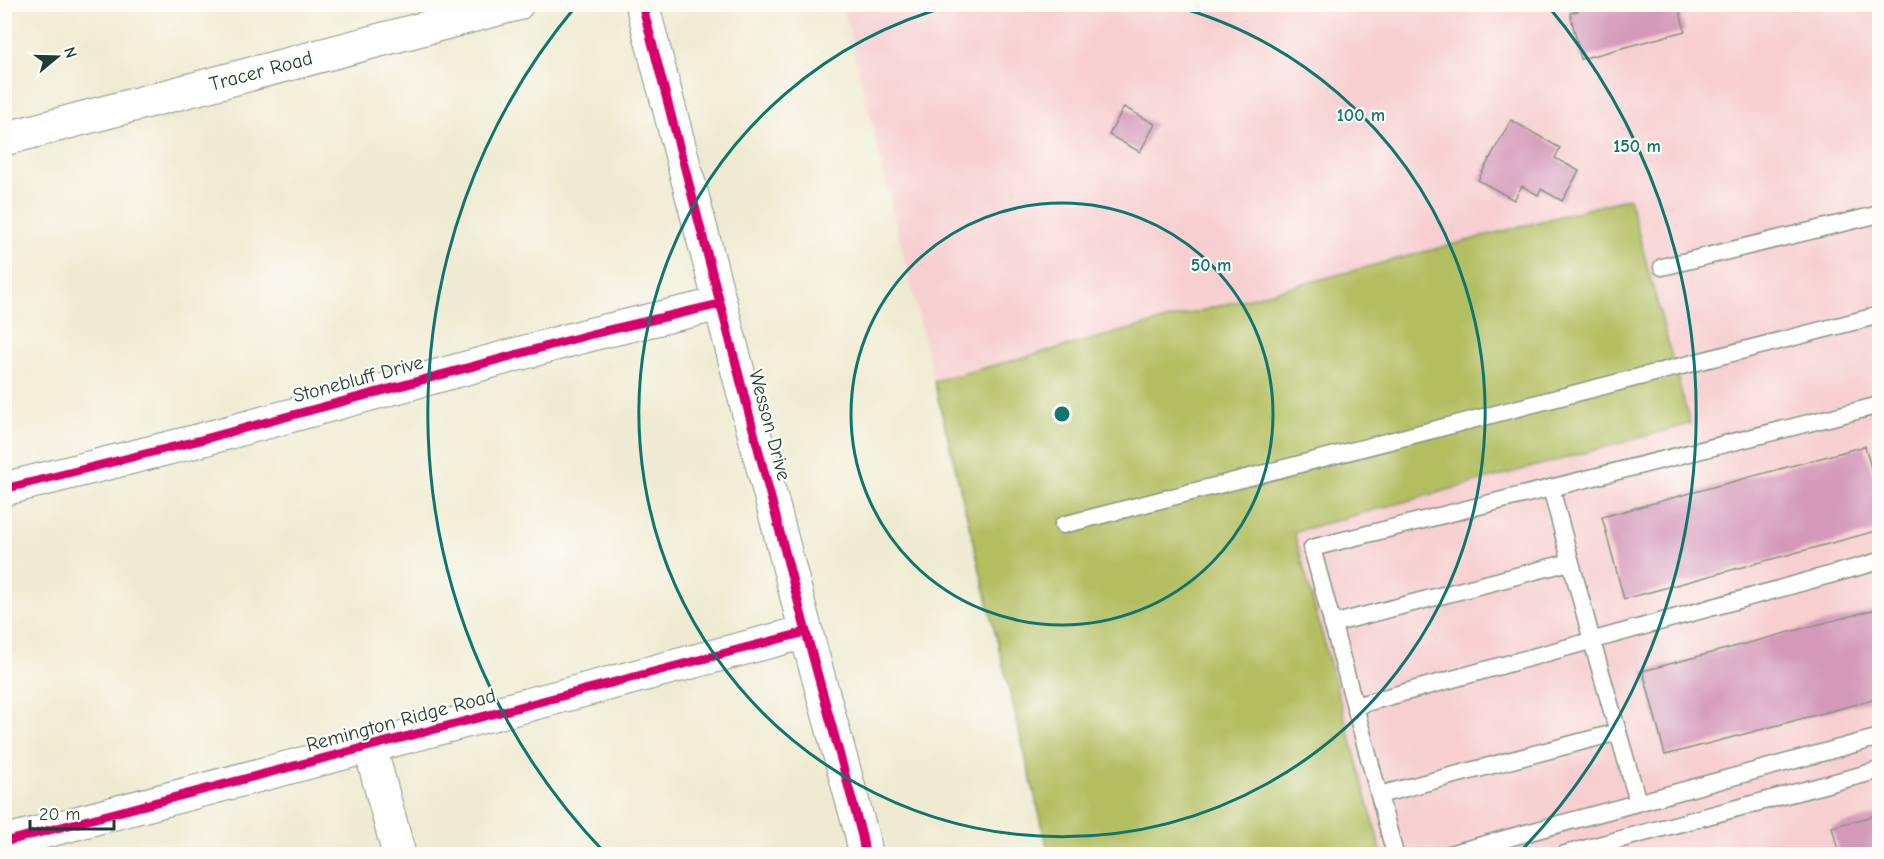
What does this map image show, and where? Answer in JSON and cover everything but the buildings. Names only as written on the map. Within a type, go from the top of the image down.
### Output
[{"type":"street","name":"Tracer Road","points":[[4,139],[518,4]]},
{"type":"street","name":"Wesson Drive","points":[[642,4],[806,632],[862,836],[865,855]]},
{"type":"street","name":"Stonebluff Drive","points":[[4,489],[196,441],[592,334],[720,304]]},
{"type":"street","name":"Remington Ridge Road","points":[[4,842],[806,632]]},
{"type":"street","points":[[370,747],[399,855]]},
{"type":"lane","points":[[1662,267],[1880,214]]},
{"type":"lane","points":[[1063,525],[1880,315]]},
{"type":"lane","points":[[1395,855],[1312,548],[1880,405]]},
{"type":"lane","points":[[1551,488],[1638,802]]},
{"type":"lane","points":[[1355,706],[1880,561]]},
{"type":"lane","points":[[1332,624],[1570,562]]},
{"type":"lane","points":[[1379,795],[1618,732]]},
{"type":"lane","points":[[1449,855],[1880,737]]},
{"type":"lane","points":[[1564,855],[1880,770]]},
{"type":"shaded area","points":[[843,5],[1879,5],[1879,854],[1382,854],[1294,532],[1690,424],[1629,198],[934,381]]},
{"type":"green space","points":[[1629,198],[1690,424],[1294,532],[1382,854],[1049,854],[934,381]]},
{"type":"cycle path","points":[[642,4],[865,854]]},
{"type":"cycle path","points":[[4,489],[197,441],[592,334],[720,304]]},
{"type":"cycle path","points":[[4,842],[806,632]]}]
